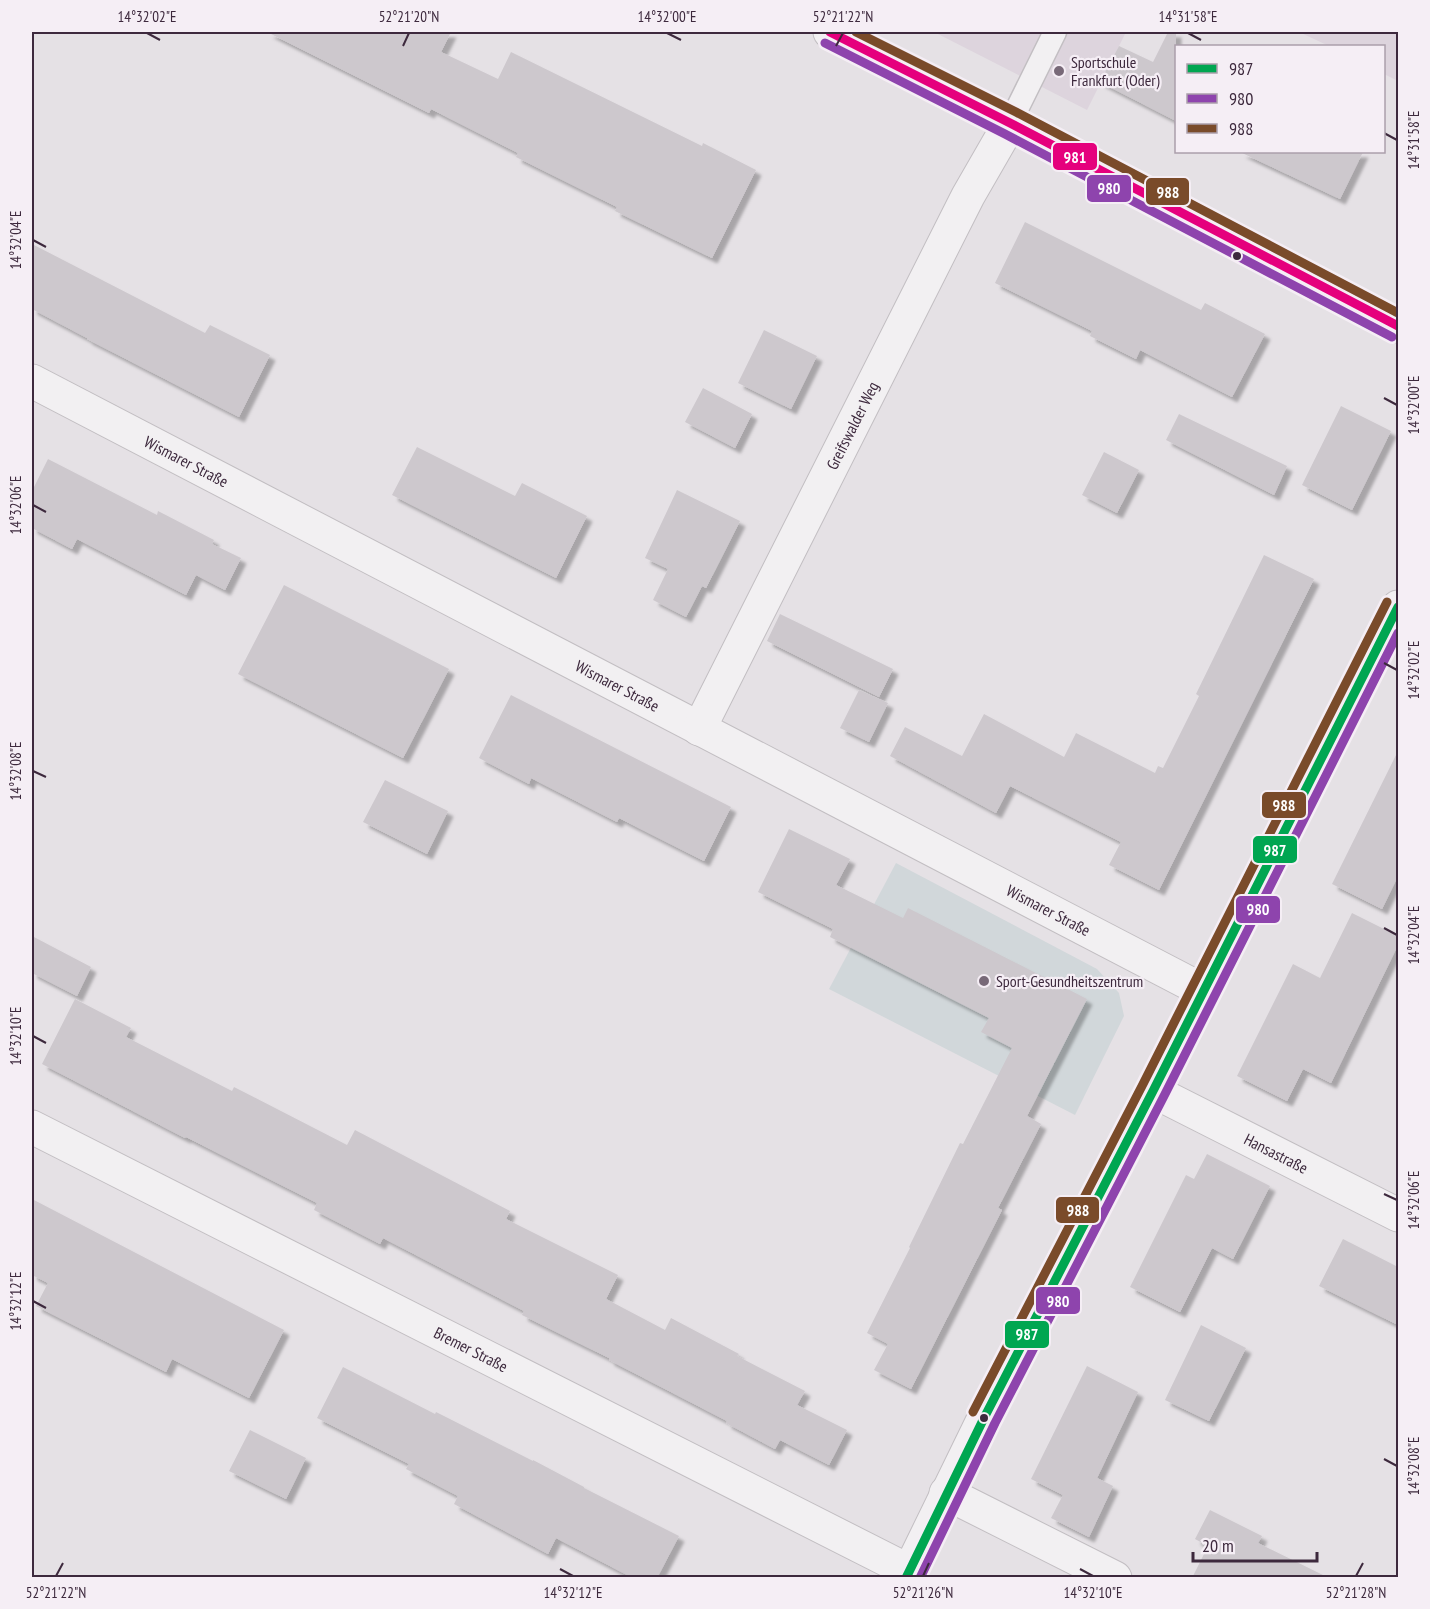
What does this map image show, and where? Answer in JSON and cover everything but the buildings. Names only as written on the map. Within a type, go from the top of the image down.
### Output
[{"type":"street","points":[[830,32],[1010,123],[1398,326]]},
{"type":"street","name":"Greifswalder Weg","points":[[699,729],[968,196],[1010,123]]},
{"type":"street","name":"Wismarer Straße","points":[[32,381],[1204,991]]},
{"type":"street","points":[[908,1574],[946,1493],[1394,627]]},
{"type":"street","name":"Hansastraße","points":[[1153,1091],[1398,1215]]},
{"type":"street","name":"Bremer Straße","points":[[32,1127],[908,1574]]},
{"type":"street","points":[[946,1493],[1115,1578]]},
{"type":"lane","points":[[1010,123],[1054,32]]},
{"type":"shaded area","name":"Sportschule Frankfurt (Oder)","points":[[934,32],[1126,32],[1087,110]]},
{"type":"shaded area","points":[[1299,32],[1398,32],[1398,81],[1385,74],[1385,45],[1327,45]]},
{"type":"shaded area","points":[[896,863],[1097,969],[1119,993],[1124,1016],[1075,1115],[829,989]]},
{"type":"transit line","name":"981","points":[[830,32],[1010,123],[1398,326]]},
{"type":"transit line","name":"988","points":[[856,32],[1016,112],[1398,313]]},
{"type":"transit line","name":"980","points":[[825,43],[1005,134],[1392,337]]},
{"type":"transit line","name":"988","points":[[973,1412],[1142,1086],[1387,602]]},
{"type":"transit line","name":"987","points":[[906,1578],[984,1418],[1153,1091],[1398,607]]},
{"type":"transit line","name":"980","points":[[920,1578],[995,1423],[1164,1096],[1398,633]]},
{"type":"place","name":"Sportschule Frankfurt (Oder)","points":[[1059,71]]},
{"type":"place","name":"Sport-Gesundheitszentrum","points":[[984,981]]}]
